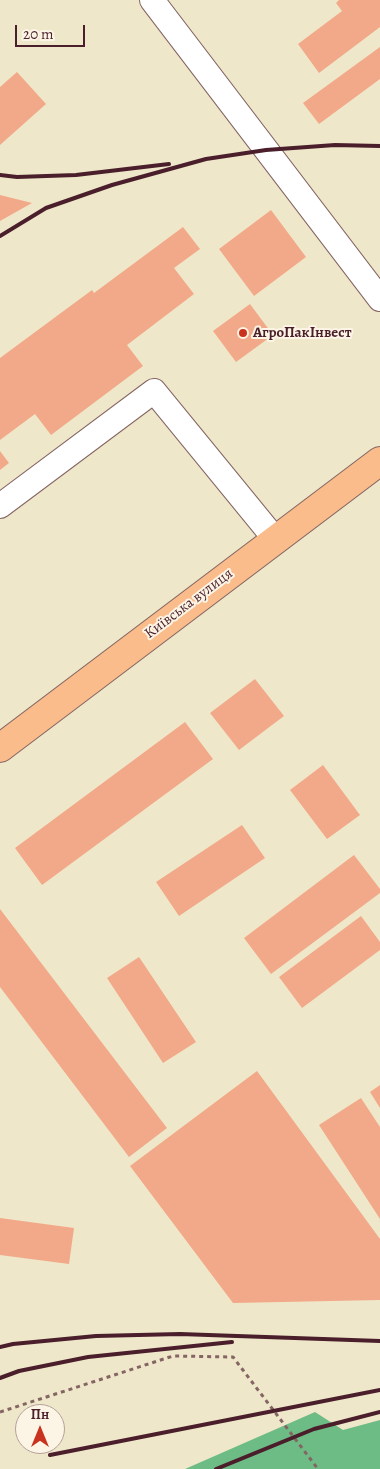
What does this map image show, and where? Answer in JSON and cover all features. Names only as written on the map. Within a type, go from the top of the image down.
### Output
[{"type":"main road","name":"Київська вулиця","points":[[0,748],[380,461]]},
{"type":"lane","points":[[152,0],[380,299]]},
{"type":"lane","points":[[0,506],[154,391],[275,539]]},
{"type":"path","points":[[0,1412],[173,1356],[233,1357],[318,1469]]},
{"type":"green space","points":[[315,1412],[343,1430],[380,1420],[380,1469],[185,1469]]},
{"type":"building","points":[[339,0],[380,0],[380,27],[319,73],[298,44],[342,11],[336,3]]},
{"type":"building","points":[[380,47],[380,79],[319,124],[303,103]]},
{"type":"building","points":[[17,72],[46,104],[0,145],[0,87]]},
{"type":"building","points":[[0,195],[32,203],[0,221]]},
{"type":"building","points":[[271,210],[306,257],[254,296],[219,249]]},
{"type":"building","points":[[183,227],[200,249],[174,268],[194,294],[127,345],[143,366],[51,435],[35,414],[0,440],[0,358],[92,290],[94,293]]},
{"type":"building","name":"АгроПакІнвест","points":[[250,304],[273,335],[236,362],[213,331]]},
{"type":"building","points":[[0,451],[9,463],[0,470]]},
{"type":"building","points":[[255,679],[284,716],[239,750],[210,713]]},
{"type":"building","points":[[185,722],[213,759],[42,885],[15,848]]},
{"type":"building","points":[[323,765],[360,815],[327,839],[290,790]]},
{"type":"building","points":[[242,825],[265,858],[179,916],[156,882]]},
{"type":"building","points":[[354,855],[380,889],[380,893],[271,974],[244,938]]},
{"type":"building","points":[[0,909],[167,1128],[129,1157],[0,987]]},
{"type":"building","points":[[361,916],[380,942],[380,950],[302,1008],[279,977]]},
{"type":"building","points":[[139,957],[196,1042],[163,1063],[107,978]]},
{"type":"building","points":[[257,1071],[380,1239],[380,1300],[233,1303],[130,1166]]},
{"type":"building","points":[[380,1085],[380,1108],[370,1092]]},
{"type":"building","points":[[361,1098],[380,1127],[380,1219],[319,1125]]},
{"type":"building","points":[[0,1218],[74,1228],[69,1264],[0,1255]]},
{"type":"railway","points":[[0,236],[46,208],[112,185],[206,159],[266,150],[335,145],[380,146]]},
{"type":"railway","points":[[0,175],[17,177],[76,175],[169,164]]},
{"type":"railway","points":[[0,1347],[13,1344],[96,1336],[180,1334],[380,1341]]},
{"type":"railway","points":[[0,1378],[19,1371],[88,1357],[232,1342]]},
{"type":"railway","points":[[50,1455],[380,1390]]},
{"type":"railway","points":[[216,1469],[314,1429],[380,1412]]},
{"type":"place","name":"АгроПакІнвест","points":[[243,333]]}]
